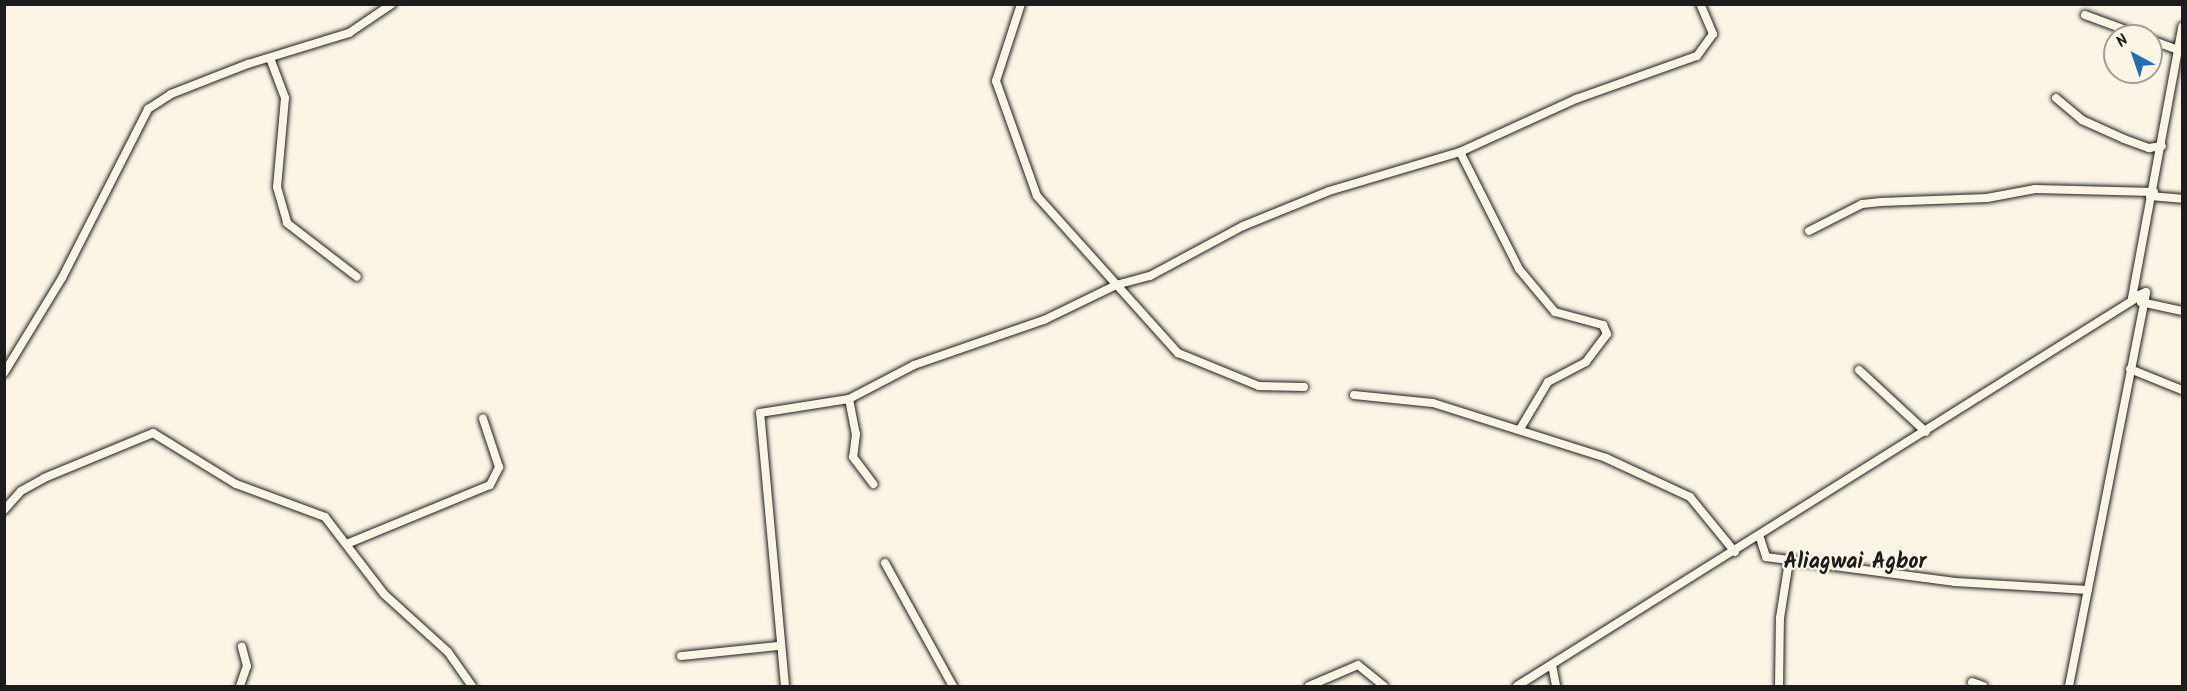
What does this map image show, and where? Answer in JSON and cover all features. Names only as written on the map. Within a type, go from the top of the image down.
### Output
[{"type":"street","points":[[4,373],[62,278],[140,118],[171,94],[270,58],[349,33],[392,4]]},
{"type":"street","points":[[1021,4],[996,81],[1036,196],[1178,353],[1259,386],[1304,387]]},
{"type":"street","points":[[785,687],[778,646],[778,565],[760,413],[849,399],[914,365],[1044,320],[1116,285],[1150,276],[1243,226],[1329,191],[1460,152],[1576,99],[1697,56],[1713,34],[1700,4]]},
{"type":"street","points":[[2085,15],[2109,24]]},
{"type":"street","points":[[2132,298],[2162,146],[2182,27]]},
{"type":"street","points":[[2163,44],[2178,50]]},
{"type":"street","points":[[270,58],[285,98],[278,187],[287,224],[357,277]]},
{"type":"street","points":[[2056,98],[2082,120],[2149,148],[2162,146]]},
{"type":"street","points":[[1460,152],[1519,270],[1555,312],[1603,325],[1607,334],[1586,362],[1548,382],[1520,429]]},
{"type":"street","points":[[1809,231],[1862,204],[1881,202],[1988,198],[2035,189],[2152,194],[2182,199]]},
{"type":"street","points":[[2132,298],[2146,292]]},
{"type":"street","points":[[2079,687],[2069,685],[2146,292]]},
{"type":"street","points":[[1517,687],[1760,538],[2146,292]]},
{"type":"street","points":[[2132,298],[2182,311]]},
{"type":"street","points":[[2130,369],[2182,390]]},
{"type":"street","points":[[1859,370],[1926,432]]},
{"type":"street","points":[[1354,395],[1433,403],[1606,458],[1690,497],[1736,552]]},
{"type":"street","points":[[849,399],[856,434],[853,457],[873,484]]},
{"type":"street","points":[[349,543],[490,485],[499,467],[483,419]]},
{"type":"street","points":[[4,510],[21,491],[44,478],[153,433],[236,484],[308,507],[349,543],[384,594],[448,652],[472,687]]},
{"type":"street","points":[[1760,538],[1766,557],[1790,561],[1955,582],[2088,590]]},
{"type":"street","points":[[1779,687],[1780,618],[1790,561]]},
{"type":"street","points":[[885,563],[953,687]]},
{"type":"street","points":[[681,656],[778,646]]},
{"type":"street","points":[[240,687],[247,666],[242,647]]},
{"type":"street","points":[[1309,687],[1358,665],[1373,672],[1384,687]]},
{"type":"street","points":[[1552,665],[1556,687]]},
{"type":"street","points":[[1972,682],[1983,687]]},
{"type":"district","name":"Aliagwai Agbor","points":[[1855,563]]}]
